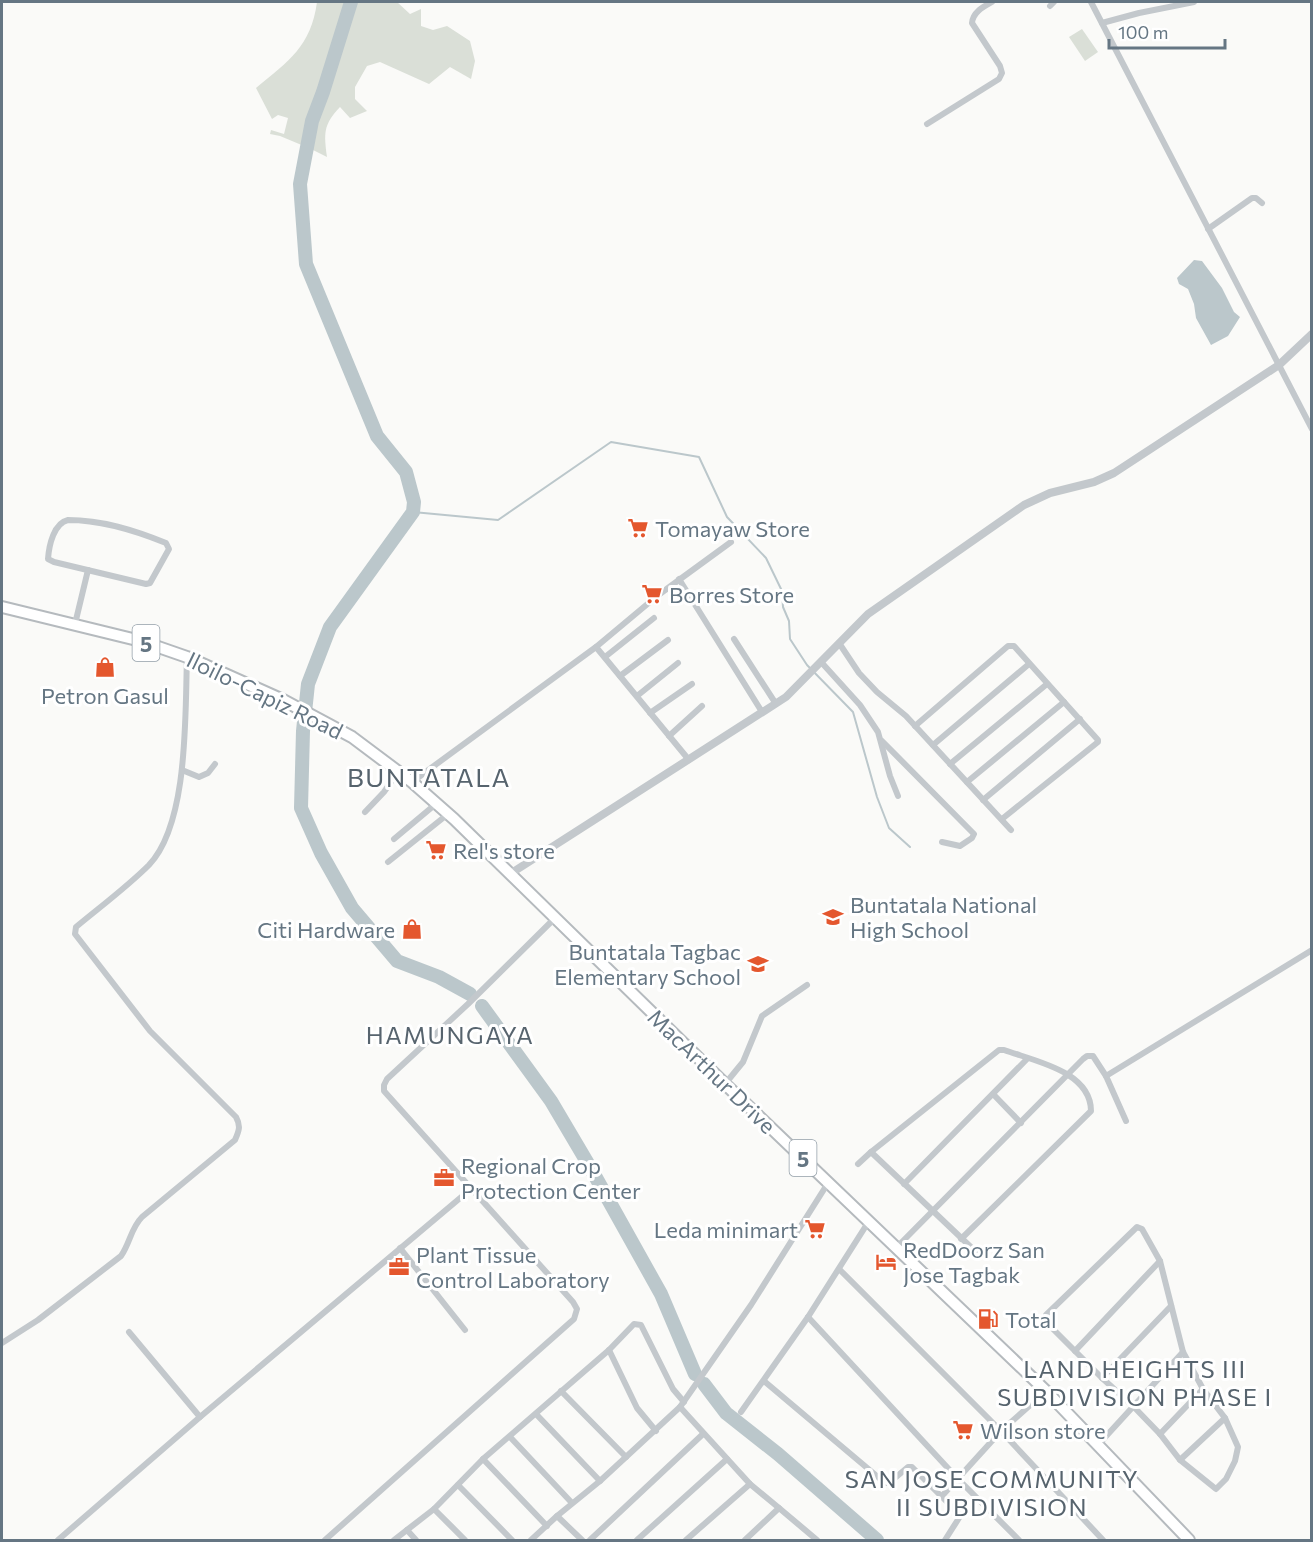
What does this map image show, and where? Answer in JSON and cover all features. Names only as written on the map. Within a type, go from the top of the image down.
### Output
[{"type":"main road","name":"Iloilo-Capiz Road","points":[[2,607],[141,641],[187,657],[317,717],[352,737],[412,782]]},
{"type":"main road","name":"MacArthur Drive","points":[[412,782],[437,803],[1046,1391],[1189,1540]]},
{"type":"street","points":[[927,124],[999,79],[1002,73],[1000,66],[972,23],[976,12],[992,2]]},
{"type":"street","points":[[1091,2],[1311,429]]},
{"type":"street","points":[[1102,23],[1194,2]]},
{"type":"street","points":[[1208,229],[1252,198],[1262,203]]},
{"type":"street","points":[[510,874],[776,704],[804,681],[868,614],[1024,506],[1050,493],[1094,482],[1114,473],[1278,365],[1311,334]]},
{"type":"street","points":[[63,521],[101,522],[162,541],[169,546],[148,584],[144,585],[88,570],[48,559],[52,538],[63,521]]},
{"type":"street","points":[[412,782],[596,647],[679,579],[730,542]]},
{"type":"street","points":[[75,624],[88,570]]},
{"type":"street","points":[[679,579],[762,712]]},
{"type":"street","points":[[605,657],[654,618]]},
{"type":"street","points":[[734,639],[776,704]]},
{"type":"street","points":[[620,676],[668,640]]},
{"type":"street","points":[[838,643],[859,673],[915,726],[1011,830]]},
{"type":"street","points":[[915,726],[1008,646],[1014,646],[1098,742],[1002,819]]},
{"type":"street","points":[[596,647],[689,760]]},
{"type":"street","points":[[2,1343],[38,1320],[121,1256],[136,1223],[142,1216],[235,1140],[239,1131],[237,1117],[150,1031],[75,934],[76,927],[149,864],[164,839],[178,798],[182,770],[187,657]]},
{"type":"street","points":[[637,696],[678,663]]},
{"type":"street","points":[[933,745],[1029,664]]},
{"type":"street","points":[[819,665],[861,705],[882,741],[974,834],[960,846],[942,842]]},
{"type":"street","points":[[650,713],[692,684]]},
{"type":"street","points":[[950,764],[1047,684]]},
{"type":"street","points":[[967,782],[1064,702]]},
{"type":"street","points":[[669,736],[702,706]]},
{"type":"street","points":[[983,800],[1080,719]]},
{"type":"street","points":[[882,741],[890,776],[898,796]]},
{"type":"street","points":[[182,770],[199,777],[208,773],[215,764]]},
{"type":"street","points":[[365,812],[384,792],[398,772]]},
{"type":"street","points":[[394,839],[437,803]]},
{"type":"street","points":[[388,862],[448,814]]},
{"type":"street","points":[[325,1540],[574,1319],[577,1309],[573,1302],[384,1091],[387,1079],[468,1004],[555,918]]},
{"type":"street","points":[[1106,1076],[1311,950]]},
{"type":"street","points":[[725,1083],[744,1062],[762,1016],[807,985]]},
{"type":"street","points":[[858,1164],[999,1050],[1069,1074],[1083,1087],[1092,1107],[1089,1114],[961,1239]]},
{"type":"street","points":[[897,1247],[1083,1059],[1090,1055],[1106,1076],[1126,1121]]},
{"type":"street","points":[[904,1184],[1027,1059]]},
{"type":"street","points":[[993,1094],[1022,1123]]},
{"type":"street","points":[[871,1152],[975,1251]]},
{"type":"street","points":[[531,1540],[656,1431],[682,1405],[751,1305],[829,1182]]},
{"type":"street","points":[[58,1540],[472,1188]]},
{"type":"street","points":[[741,1412],[840,1270],[869,1221]]},
{"type":"street","points":[[1137,1227],[1142,1229],[1160,1261],[1171,1306],[1183,1352],[1203,1389],[1225,1419],[1238,1447],[1231,1470],[1216,1488],[1180,1460],[1160,1434],[1133,1406],[1045,1321],[1046,1315],[1137,1227]]},
{"type":"street","points":[[400,1248],[465,1330]]},
{"type":"street","points":[[1075,1351],[1160,1261]]},
{"type":"street","points":[[840,1270],[1001,1431],[1103,1540]]},
{"type":"street","points":[[1102,1378],[1171,1306]]},
{"type":"street","points":[[808,1317],[958,1479],[1019,1540]]},
{"type":"street","points":[[394,1540],[434,1509],[483,1460],[511,1438],[609,1350],[634,1324],[641,1325],[682,1405],[703,1434],[750,1484],[817,1540]]},
{"type":"street","points":[[129,1332],[200,1417]]},
{"type":"street","points":[[609,1350],[637,1408],[656,1431]]},
{"type":"street","points":[[1098,1444],[1183,1352]]},
{"type":"street","points":[[764,1381],[885,1483],[889,1483],[910,1467],[942,1496],[959,1516],[945,1540]]},
{"type":"street","points":[[1160,1434],[1203,1389]]},
{"type":"street","points":[[561,1391],[626,1457]]},
{"type":"street","points":[[942,1496],[1001,1431],[1046,1391]]},
{"type":"street","points":[[536,1414],[600,1481]]},
{"type":"street","points":[[1180,1460],[1225,1419]]},
{"type":"street","points":[[590,1540],[703,1434]]},
{"type":"street","points":[[511,1438],[572,1503]]},
{"type":"street","points":[[642,1539],[727,1459]]},
{"type":"street","points":[[483,1460],[547,1526]]},
{"type":"street","points":[[686,1540],[750,1484]]},
{"type":"street","points":[[458,1485],[512,1540]]},
{"type":"street","points":[[750,1539],[778,1508]]},
{"type":"street","points":[[434,1509],[465,1540]]},
{"type":"street","points":[[557,1516],[582,1540]]},
{"type":"street","points":[[406,1530],[416,1540]]},
{"type":"shaded area","points":[[317,2],[348,2],[315,101],[304,146],[270,134],[271,130],[284,134],[288,118],[278,115],[272,119],[256,88],[297,51],[310,30]]},
{"type":"shaded area","points":[[354,2],[397,2],[410,14],[421,9],[421,26],[433,30],[447,26],[470,41],[475,61],[471,79],[450,67],[429,84],[380,62],[367,66],[355,87],[355,99],[367,111],[350,118],[340,107],[334,113],[326,130],[327,157],[309,148],[311,132]]},
{"type":"shaded area","points":[[1082,29],[1098,52],[1085,61],[1069,37]]},
{"type":"shaded area","points":[[1194,260],[1202,261],[1222,288],[1234,312],[1240,317],[1228,336],[1211,345],[1196,318],[1188,289],[1179,284],[1177,278]]},
{"type":"waterway","points":[[351,2],[312,121],[300,184],[306,264],[377,436],[406,472],[414,502],[413,512],[330,627],[308,684],[303,731],[301,808],[321,853],[352,908],[397,961],[439,977],[470,994]]},
{"type":"waterway","points":[[413,512],[498,520],[611,442],[699,457],[727,517],[766,558],[782,591],[783,607],[789,621],[790,639],[807,665],[853,712],[877,797],[889,828],[910,847]]},
{"type":"waterway","points":[[482,1006],[551,1101],[590,1167],[661,1294],[695,1374]]},
{"type":"waterway","points":[[704,1384],[726,1413],[778,1454],[877,1540]]},
{"type":"place","name":"Tomayaw Store","points":[[638,528]]},
{"type":"place","name":"Borres Store","points":[[652,594]]},
{"type":"place","name":"Petron Gasul","points":[[105,667]]},
{"type":"place","name":"Rel's store","points":[[436,850]]},
{"type":"place","name":"Buntatala National High School","points":[[833,917]]},
{"type":"place","name":"Citi Hardware","points":[[412,929]]},
{"type":"place","name":"Buntatala Tagbac Elementary School","points":[[758,964]]},
{"type":"place","name":"Regional Crop Protection Center","points":[[444,1178]]},
{"type":"place","name":"Leda minimart","points":[[815,1229]]},
{"type":"place","name":"RedDoorz San Jose Tagbak","points":[[886,1262]]},
{"type":"place","name":"Plant Tissue Control Laboratory","points":[[399,1267]]},
{"type":"place","name":"Total","points":[[988,1319]]},
{"type":"place","name":"Wilson store","points":[[963,1430]]},
{"type":"district","name":"BUNTATALA","points":[[429,776]]},
{"type":"district","name":"HAMUNGAYA","points":[[450,1034]]},
{"type":"district","name":"LAND HEIGHTS III SUBDIVISION PHASE I","points":[[1135,1382]]},
{"type":"district","name":"SAN JOSE COMMUNITY II SUBDIVISION","points":[[992,1492]]}]
